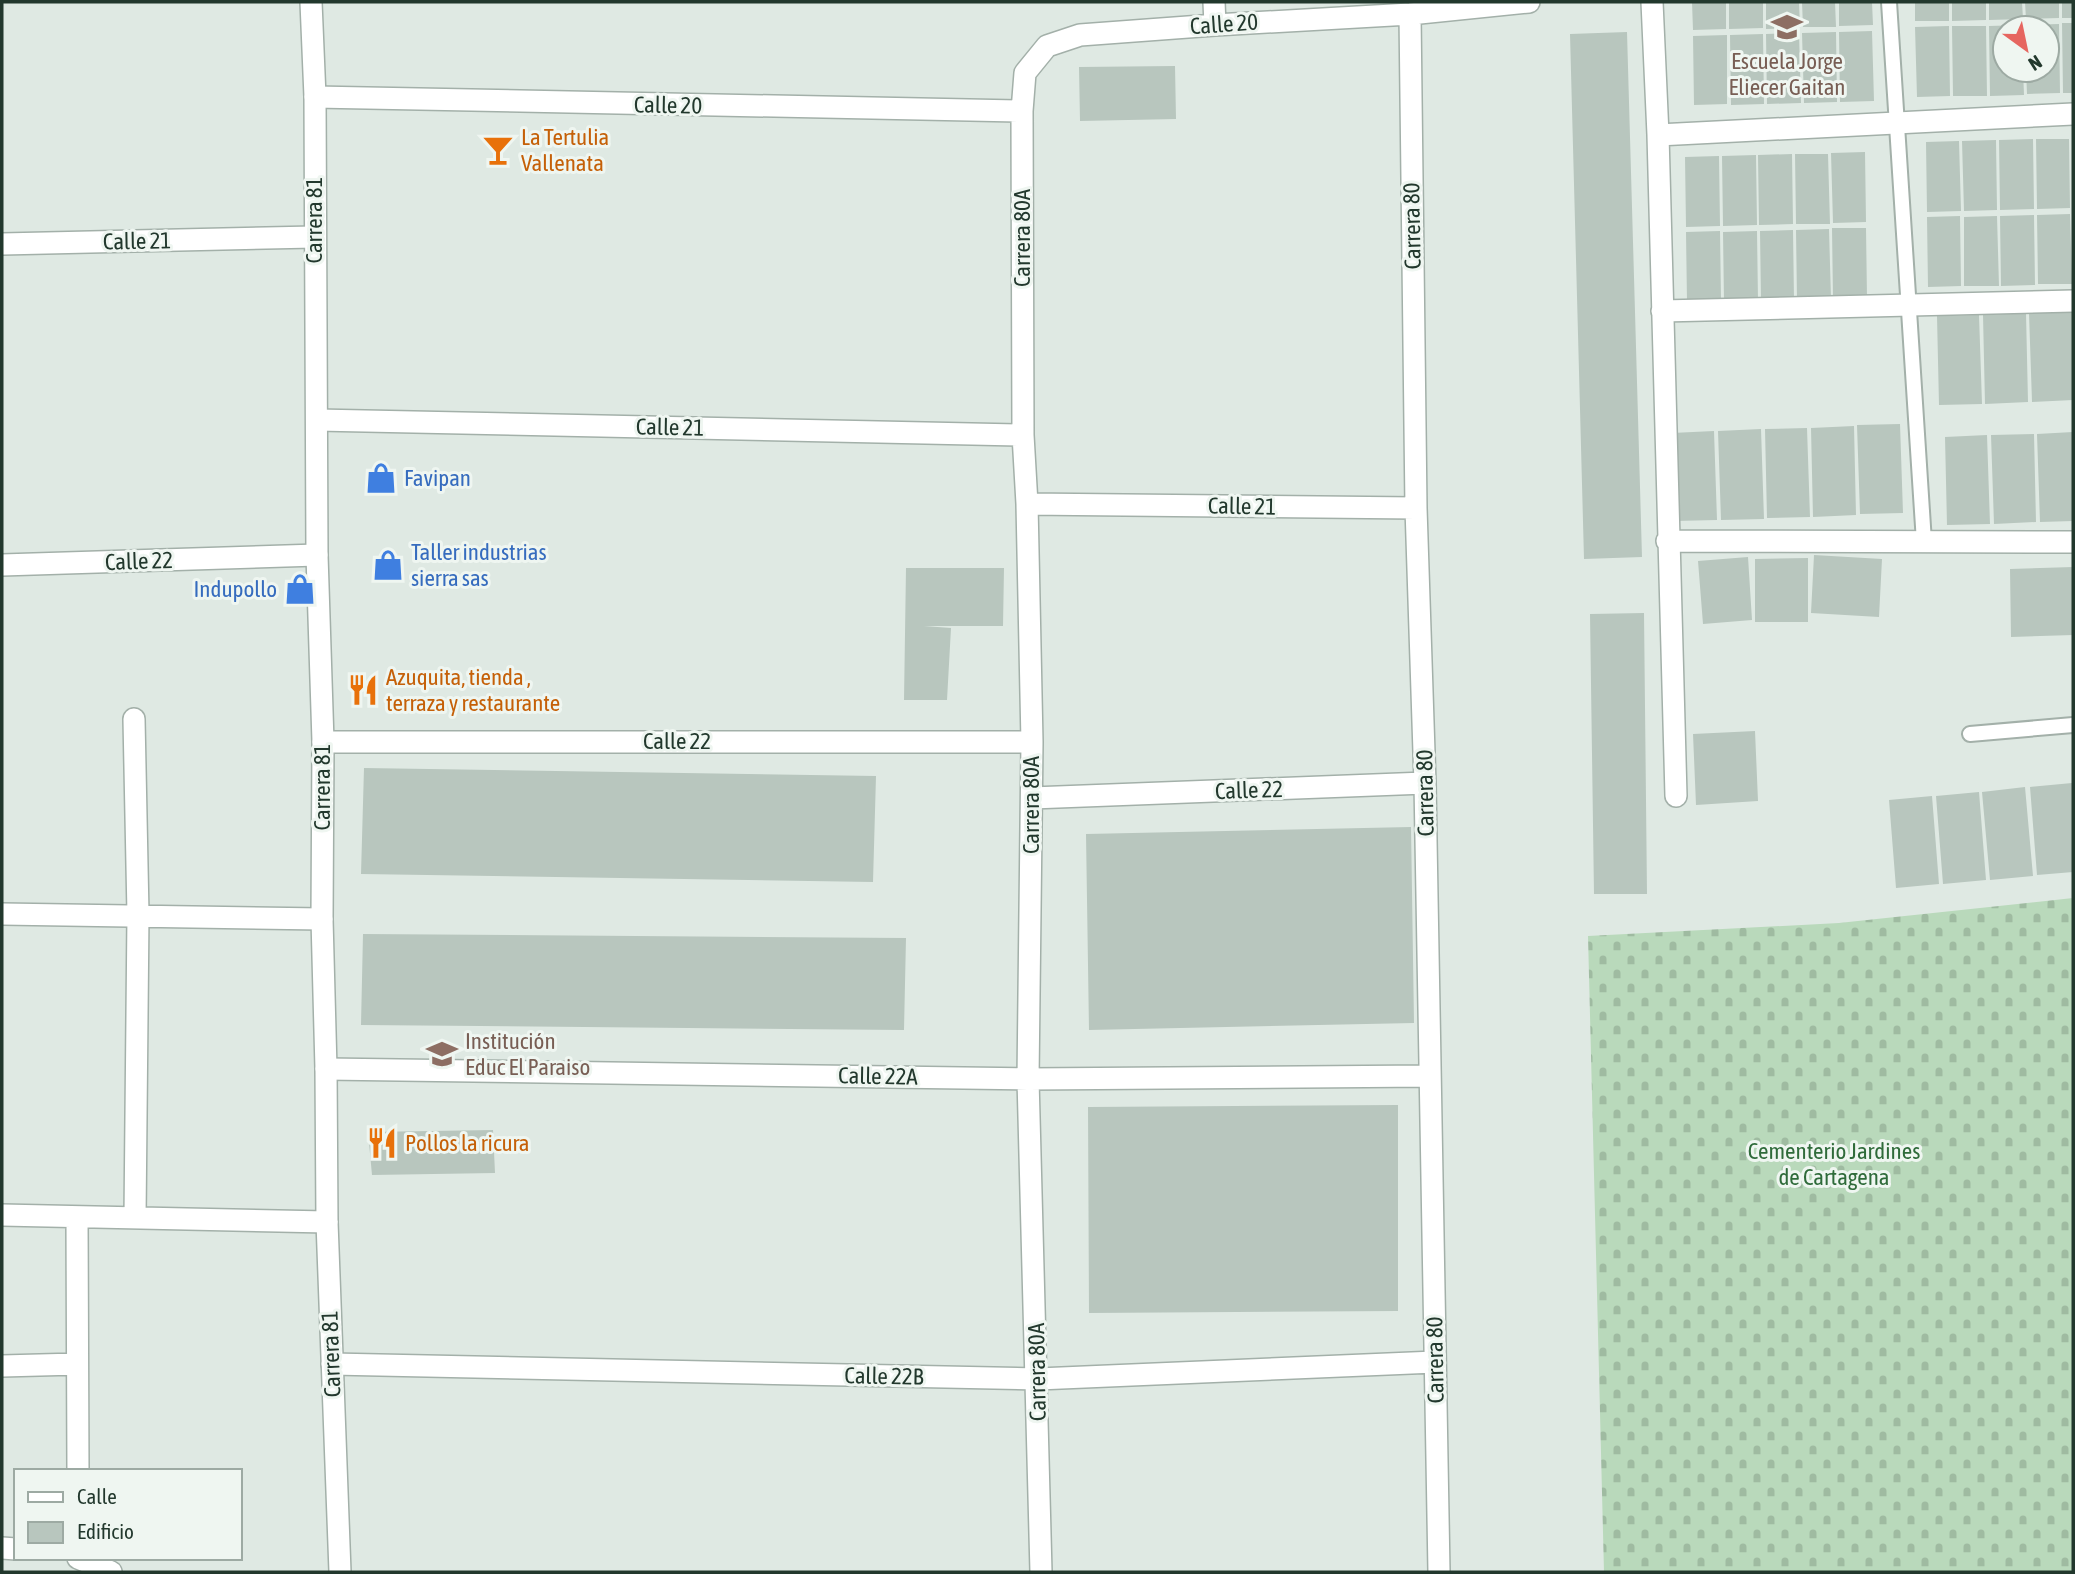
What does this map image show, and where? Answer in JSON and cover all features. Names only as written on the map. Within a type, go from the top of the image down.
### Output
[{"type":"street","name":"Carrera 81","points":[[311,2],[315,97],[317,555],[323,742],[322,919],[327,1222],[340,1572]]},
{"type":"street","points":[[1214,2],[1215,24]]},
{"type":"street","name":"Calle 20","points":[[1047,46],[1080,35],[1215,24],[1409,14],[1529,2]]},
{"type":"street","points":[[1652,2],[1658,135],[1675,796]]},
{"type":"street","name":"Carrera 80","points":[[1409,14],[1416,508],[1425,783],[1439,1572]]},
{"type":"street","name":"Carrera 80A","points":[[1041,1572],[1028,1079],[1032,742],[1023,435],[1022,111],[1025,73],[1047,46]]},
{"type":"street","name":"Calle 20","points":[[315,97],[1022,111]]},
{"type":"street","points":[[1658,135],[2073,114]]},
{"type":"street","name":"Calle 21","points":[[2,244],[314,237]]},
{"type":"street","points":[[1662,312],[2073,301]]},
{"type":"street","name":"Calle 21","points":[[317,420],[1023,435]]},
{"type":"street","name":"Calle 21","points":[[1027,504],[1416,508]]},
{"type":"street","points":[[1667,541],[2073,542]]},
{"type":"street","name":"Calle 22","points":[[2,565],[317,555]]},
{"type":"street","points":[[134,719],[138,914],[135,1218]]},
{"type":"street","name":"Calle 22","points":[[323,742],[1032,742]]},
{"type":"street","name":"Calle 22","points":[[1032,798],[1425,783]]},
{"type":"street","points":[[2,914],[138,914],[322,919]]},
{"type":"street","name":"Calle 22A","points":[[326,1069],[1028,1079],[1429,1076]]},
{"type":"street","points":[[2,1215],[327,1222]]},
{"type":"street","points":[[77,1217],[78,1469]]},
{"type":"street","name":"Calle 22B","points":[[332,1364],[1038,1379],[1435,1362]]},
{"type":"street","points":[[2,1366],[76,1364]]},
{"type":"street","points":[[84,1560],[111,1572]]},
{"type":"lane","points":[[1889,2],[1924,542]]},
{"type":"lane","points":[[1970,734],[2073,725]]},
{"type":"green space","name":"Cementerio Jardines de Cartagena","points":[[2073,898],[2073,1572],[1604,1572],[1588,936],[1839,923]]},
{"type":"building","points":[[1692,2],[1726,2],[1726,29],[1693,30]]},
{"type":"building","points":[[1729,2],[1763,2],[1763,28],[1729,29]]},
{"type":"building","points":[[1766,2],[1799,2],[1800,28],[1766,29]]},
{"type":"building","points":[[1802,2],[1835,2],[1836,27],[1803,27]]},
{"type":"building","points":[[1839,2],[1872,2],[1873,25],[1839,26]]},
{"type":"building","points":[[1915,2],[1949,2],[1949,21],[1915,21]]},
{"type":"building","points":[[1952,2],[1986,2],[1986,20],[1952,21]]},
{"type":"building","points":[[1989,2],[2022,2],[2023,14],[1991,14],[1989,20]]},
{"type":"building","points":[[2025,2],[2059,2],[2059,14],[2026,14]]},
{"type":"building","points":[[2062,2],[2073,2],[2073,18],[2062,18]]},
{"type":"building","points":[[2062,23],[2073,23],[2073,93],[2063,93]]},
{"type":"building","points":[[1949,26],[1950,96],[1917,97],[1915,27]]},
{"type":"building","points":[[1952,26],[1986,26],[1987,96],[1953,96]]},
{"type":"building","points":[[1989,26],[1991,84],[2024,84],[2024,95],[1990,96]]},
{"type":"building","points":[[1872,31],[1874,101],[1840,102],[1839,32]]},
{"type":"building","points":[[1627,32],[1642,557],[1584,559],[1570,34]]},
{"type":"building","points":[[1836,32],[1837,102],[1804,103],[1802,33]]},
{"type":"building","points":[[1799,33],[1801,103],[1767,104],[1766,34]]},
{"type":"building","points":[[1763,34],[1764,104],[1731,105],[1730,35]]},
{"type":"building","points":[[1727,35],[1727,104],[1694,105],[1693,36]]},
{"type":"building","points":[[1175,66],[1176,119],[1080,121],[1079,67]]},
{"type":"building","points":[[2027,84],[2060,84],[2060,93],[2027,94]]},
{"type":"building","points":[[2033,139],[2034,209],[2000,210],[1999,140]]},
{"type":"building","points":[[2036,139],[2069,139],[2070,208],[2037,209]]},
{"type":"building","points":[[1996,140],[1997,210],[1964,211],[1962,141]]},
{"type":"building","points":[[1959,141],[1961,211],[1927,212],[1926,142]]},
{"type":"building","points":[[1865,152],[1866,222],[1833,223],[1831,153]]},
{"type":"building","points":[[1792,154],[1793,224],[1759,225],[1758,155]]},
{"type":"building","points":[[1795,154],[1828,154],[1830,224],[1796,224]]},
{"type":"building","points":[[1756,155],[1757,225],[1723,226],[1722,156]]},
{"type":"building","points":[[1719,156],[1720,226],[1686,227],[1685,157]]},
{"type":"building","points":[[2070,214],[2072,284],[2038,284],[2037,215]]},
{"type":"building","points":[[2034,215],[2035,285],[2001,286],[2000,216]]},
{"type":"building","points":[[1960,216],[1961,286],[1928,287],[1927,217]]},
{"type":"building","points":[[1997,216],[1999,286],[1964,286],[1964,217]]},
{"type":"building","points":[[1832,228],[1866,228],[1867,298],[1833,299]]},
{"type":"building","points":[[1829,229],[1831,299],[1797,300],[1796,230]]},
{"type":"building","points":[[1793,230],[1794,300],[1761,301],[1760,231]]},
{"type":"building","points":[[1720,231],[1721,301],[1687,302],[1686,232]]},
{"type":"building","points":[[1757,231],[1758,301],[1724,302],[1723,232]]},
{"type":"building","points":[[2072,311],[2073,400],[2032,402],[2029,313]]},
{"type":"building","points":[[2026,313],[2028,402],[1985,404],[1983,315]]},
{"type":"building","points":[[1979,315],[1982,404],[1939,405],[1937,316]]},
{"type":"building","points":[[1900,424],[1903,513],[1860,514],[1857,425]]},
{"type":"building","points":[[1854,426],[1856,515],[1813,517],[1811,428]]},
{"type":"building","points":[[1807,428],[1810,517],[1767,518],[1765,429]]},
{"type":"building","points":[[1761,429],[1764,519],[1721,520],[1718,431]]},
{"type":"building","points":[[1714,431],[1717,520],[1674,521],[1672,433]]},
{"type":"building","points":[[2073,432],[2073,521],[2040,522],[2037,434]]},
{"type":"building","points":[[2034,434],[2036,522],[1994,524],[1991,435]]},
{"type":"building","points":[[1987,435],[1990,524],[1947,525],[1945,437]]},
{"type":"building","points":[[1814,555],[1882,559],[1879,617],[1811,613]]},
{"type":"building","points":[[1748,557],[1752,620],[1703,624],[1698,561]]},
{"type":"building","points":[[1808,558],[1808,622],[1755,622],[1755,559]]},
{"type":"building","points":[[2073,567],[2073,635],[2011,637],[2010,569]]},
{"type":"building","points":[[906,568],[1004,568],[1003,626],[924,626],[951,628],[947,700],[904,700]]},
{"type":"building","points":[[1644,613],[1647,894],[1594,894],[1590,614]]},
{"type":"building","points":[[1755,731],[1758,801],[1696,805],[1693,734]]},
{"type":"building","points":[[364,768],[876,776],[873,882],[361,874]]},
{"type":"building","points":[[2072,783],[2073,872],[2037,875],[2030,787]]},
{"type":"building","points":[[2025,787],[2033,876],[1990,880],[1982,792]]},
{"type":"building","points":[[1979,792],[1986,880],[1943,884],[1936,796]]},
{"type":"building","points":[[1932,796],[1939,884],[1896,888],[1889,800]]},
{"type":"building","points":[[1411,827],[1414,1023],[1089,1030],[1086,834]]},
{"type":"building","points":[[363,934],[906,938],[904,1030],[361,1025]]},
{"type":"building","points":[[1398,1105],[1398,1311],[1089,1313],[1088,1107]]},
{"type":"building","points":[[493,1130],[495,1173],[372,1175],[368,1132]]},
{"type":"place","name":"Escuela Jorge Eliecer Gaitan","points":[[1787,27]]},
{"type":"place","name":"La Tertulia Vallenata","points":[[498,150]]},
{"type":"place","name":"Favipan","points":[[381,478]]},
{"type":"place","name":"Taller industrias sierra sas","points":[[388,565]]},
{"type":"place","name":"Indupollo","points":[[300,589]]},
{"type":"place","name":"Azuquita, tienda , terraza y restaurante","points":[[363,690]]},
{"type":"place","name":"Institución Educ El Paraiso","points":[[442,1054]]},
{"type":"place","name":"Pollos la ricura","points":[[382,1143]]}]
